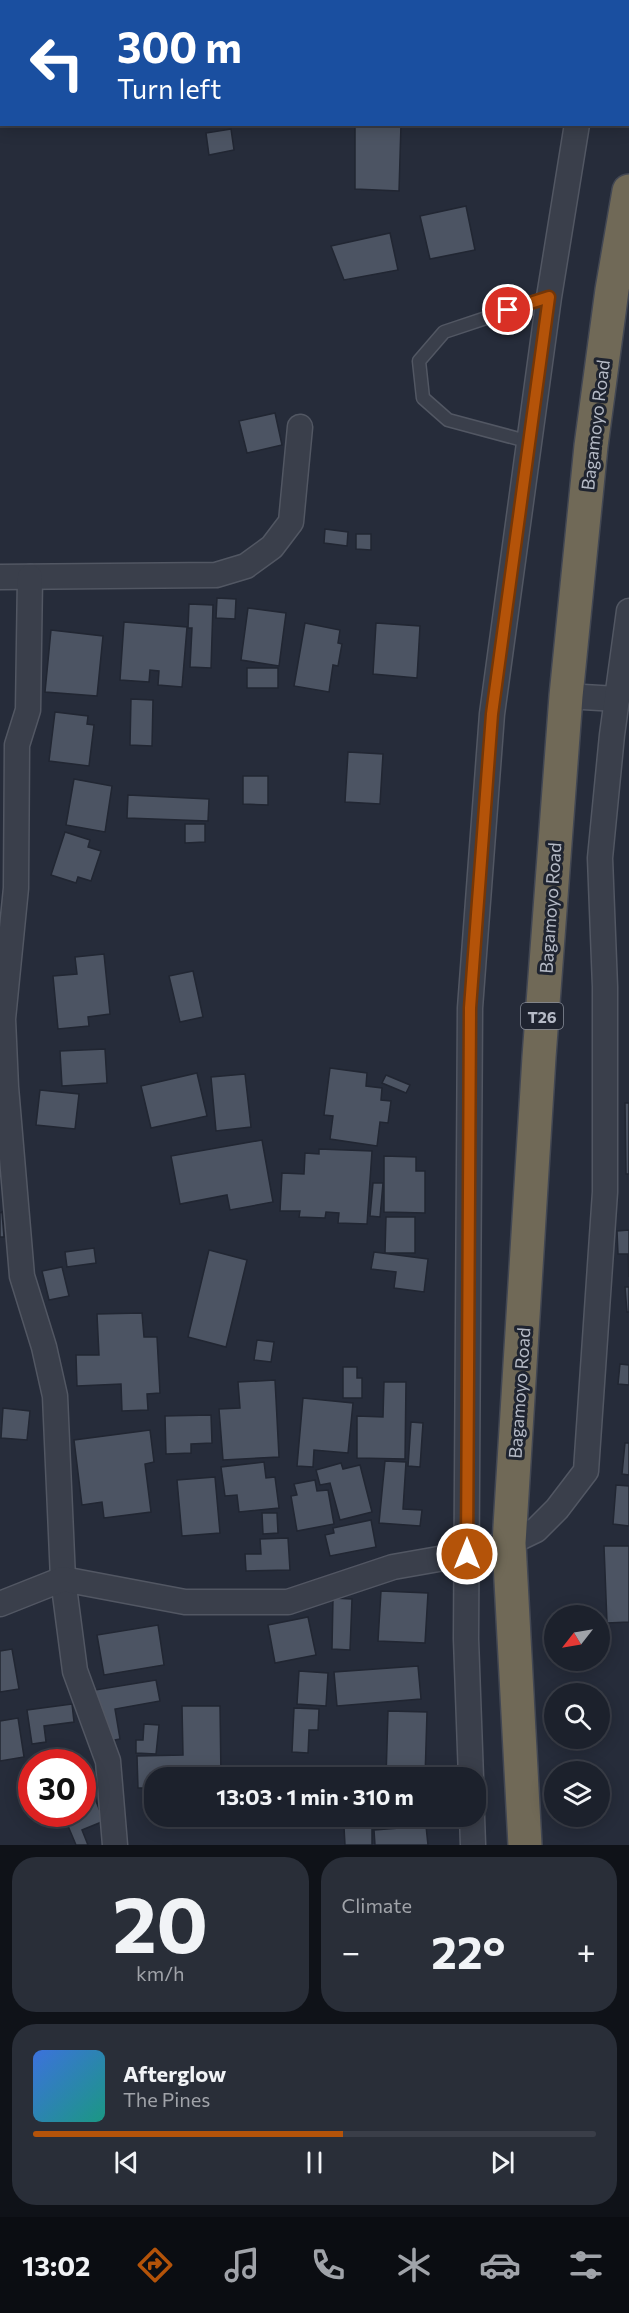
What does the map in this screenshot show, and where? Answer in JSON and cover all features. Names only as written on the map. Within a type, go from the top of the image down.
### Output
[{"type":"highway","name":"Bagamoyo Road","points":[[525,1845],[509,1543],[539,1057],[566,696],[591,446],[612,290],[629,191]]},
{"type":"street","points":[[471,1767],[466,1639],[470,1008],[492,714],[549,297],[577,126]]},
{"type":"street","points":[[0,577],[216,575],[246,566],[272,547],[291,522],[300,427]]},
{"type":"street","points":[[30,577],[28,710],[17,745],[16,888],[3,1019],[6,1087],[22,1276],[44,1347],[55,1396],[63,1579],[75,1671],[108,1761],[115,1845]]},
{"type":"street","points":[[0,1604],[63,1579],[185,1602],[288,1602],[393,1567],[467,1554],[509,1543],[536,1530],[557,1509],[586,1471],[605,1192],[605,987],[600,858],[629,611]]},
{"type":"street","points":[[566,696],[617,699]]},
{"type":"street","points":[[472,1827],[473,1845]]},
{"type":"lane","points":[[530,442],[447,420],[423,398],[419,361],[444,332],[549,297]]},
{"type":"building","points":[[355,126],[401,126],[399,191],[355,189]]},
{"type":"building","points":[[231,129],[234,150],[209,155],[206,133]]},
{"type":"building","points":[[466,206],[475,250],[430,259],[420,216]]},
{"type":"building","points":[[390,233],[398,270],[344,280],[331,246]]},
{"type":"building","points":[[275,413],[282,445],[247,453],[239,421]]},
{"type":"building","points":[[325,529],[348,532],[347,546],[324,543]]},
{"type":"building","points":[[356,534],[371,534],[371,550],[356,549]]},
{"type":"building","points":[[217,598],[236,599],[235,619],[216,618]]},
{"type":"building","points":[[189,604],[213,605],[211,668],[190,667],[192,628],[188,628]]},
{"type":"building","points":[[248,608],[286,613],[279,666],[241,660]]},
{"type":"building","points":[[124,622],[187,627],[182,687],[158,685],[159,671],[150,670],[149,682],[120,680]]},
{"type":"building","points":[[305,623],[340,630],[338,643],[342,644],[338,666],[333,665],[329,692],[294,686]]},
{"type":"building","points":[[376,623],[420,626],[417,678],[373,674]]},
{"type":"building","points":[[51,630],[103,636],[97,696],[45,692]]},
{"type":"building","points":[[247,668],[278,668],[278,688],[247,688]]},
{"type":"building","points":[[131,699],[153,700],[152,746],[130,745]]},
{"type":"building","points":[[55,712],[88,716],[87,724],[94,725],[89,766],[49,761]]},
{"type":"building","points":[[348,752],[383,754],[380,804],[345,802]]},
{"type":"building","points":[[243,776],[268,776],[268,805],[243,804]]},
{"type":"building","points":[[74,779],[112,786],[105,832],[66,825]]},
{"type":"building","points":[[128,795],[209,799],[208,821],[127,818]]},
{"type":"building","points":[[185,824],[205,824],[205,842],[185,843]]},
{"type":"building","points":[[65,832],[90,840],[88,847],[101,851],[91,881],[78,877],[76,883],[51,875]]},
{"type":"building","points":[[104,954],[110,1014],[88,1017],[89,1026],[58,1029],[53,976],[77,974],[75,957]]},
{"type":"building","points":[[193,971],[203,1017],[180,1022],[169,976]]},
{"type":"building","points":[[105,1049],[107,1083],[62,1086],[60,1051]]},
{"type":"building","points":[[330,1068],[367,1073],[366,1086],[382,1088],[381,1100],[391,1101],[388,1123],[380,1122],[377,1146],[330,1139],[333,1116],[324,1115]]},
{"type":"building","points":[[197,1073],[207,1116],[151,1128],[141,1086]]},
{"type":"building","points":[[245,1074],[251,1127],[216,1131],[211,1077]]},
{"type":"building","points":[[386,1075],[410,1085],[406,1093],[382,1083]]},
{"type":"building","points":[[40,1090],[79,1094],[75,1129],[36,1125]]},
{"type":"building","points":[[625,1103],[629,1103],[629,1174],[626,1174]]},
{"type":"building","points":[[262,1140],[273,1202],[230,1210],[227,1195],[180,1204],[171,1156]]},
{"type":"building","points":[[319,1149],[372,1151],[367,1224],[338,1223],[339,1213],[326,1212],[325,1218],[299,1217],[300,1211],[280,1211],[282,1173],[304,1174],[305,1153],[319,1154]]},
{"type":"building","points":[[384,1156],[416,1157],[416,1171],[425,1171],[425,1213],[384,1212]]},
{"type":"building","points":[[373,1183],[383,1183],[380,1217],[370,1216]]},
{"type":"building","points":[[2,1212],[4,1237],[0,1237],[0,1213]]},
{"type":"building","points":[[386,1217],[415,1217],[415,1253],[385,1253]]},
{"type":"building","points":[[629,1230],[629,1277],[628,1254],[618,1254],[617,1231]]},
{"type":"building","points":[[94,1248],[96,1263],[67,1267],[65,1252]]},
{"type":"building","points":[[209,1250],[247,1260],[226,1347],[188,1337]]},
{"type":"building","points":[[374,1252],[428,1259],[424,1292],[394,1288],[396,1272],[371,1269]]},
{"type":"building","points":[[62,1267],[69,1296],[49,1300],[42,1271]]},
{"type":"building","points":[[625,1287],[629,1287],[629,1312],[627,1312]]},
{"type":"building","points":[[142,1313],[144,1337],[157,1337],[160,1393],[147,1394],[148,1410],[122,1411],[121,1384],[77,1386],[76,1355],[99,1355],[97,1314]]},
{"type":"building","points":[[257,1340],[274,1342],[271,1362],[254,1360]]},
{"type":"building","points":[[620,1364],[629,1365],[629,1385],[618,1384]]},
{"type":"building","points":[[343,1367],[357,1367],[357,1378],[362,1378],[362,1398],[343,1398]]},
{"type":"building","points":[[275,1380],[279,1457],[223,1460],[219,1409],[240,1408],[238,1382]]},
{"type":"building","points":[[384,1382],[406,1382],[405,1459],[357,1458],[357,1416],[383,1417]]},
{"type":"building","points":[[303,1398],[353,1403],[348,1453],[314,1450],[313,1467],[297,1466]]},
{"type":"building","points":[[3,1408],[30,1411],[27,1440],[1,1438]]},
{"type":"building","points":[[211,1415],[212,1443],[191,1444],[191,1453],[166,1454],[165,1416]]},
{"type":"building","points":[[411,1422],[423,1423],[420,1467],[408,1466]]},
{"type":"building","points":[[150,1430],[154,1462],[145,1464],[151,1512],[104,1518],[102,1502],[82,1505],[74,1440]]},
{"type":"building","points":[[625,1443],[629,1443],[629,1475],[622,1474]]},
{"type":"building","points":[[385,1461],[406,1462],[403,1509],[422,1510],[420,1526],[379,1523]]},
{"type":"building","points":[[264,1462],[266,1478],[275,1477],[279,1508],[239,1512],[237,1495],[225,1496],[221,1467]]},
{"type":"building","points":[[341,1463],[343,1469],[360,1465],[372,1512],[340,1520],[330,1483],[320,1485],[316,1470]]},
{"type":"building","points":[[215,1477],[220,1533],[182,1536],[177,1480]]},
{"type":"building","points":[[315,1480],[317,1491],[328,1490],[334,1524],[297,1531],[291,1496],[297,1495],[294,1484]]},
{"type":"building","points":[[616,1485],[629,1486],[629,1526],[613,1524]]},
{"type":"building","points":[[262,1513],[277,1513],[278,1533],[263,1534]]},
{"type":"building","points":[[371,1520],[376,1547],[330,1556],[325,1535],[334,1533],[333,1528]]},
{"type":"building","points":[[288,1538],[290,1570],[246,1571],[245,1554],[261,1554],[260,1539]]},
{"type":"building","points":[[604,1546],[629,1546],[629,1622],[610,1623],[610,1605],[606,1605]]},
{"type":"building","points":[[381,1591],[428,1593],[425,1643],[378,1641]]},
{"type":"building","points":[[333,1598],[352,1599],[350,1650],[332,1649]]},
{"type":"building","points":[[308,1617],[316,1655],[275,1663],[268,1625]]},
{"type":"building","points":[[158,1625],[164,1665],[104,1675],[97,1635]]},
{"type":"building","points":[[12,1649],[19,1689],[0,1692],[0,1651]]},
{"type":"building","points":[[418,1666],[421,1699],[337,1706],[334,1672]]},
{"type":"building","points":[[299,1671],[328,1673],[326,1706],[297,1704]]},
{"type":"building","points":[[156,1680],[160,1701],[115,1709],[120,1739],[104,1742],[95,1690]]},
{"type":"building","points":[[72,1704],[74,1722],[44,1726],[46,1742],[32,1744],[27,1710]]},
{"type":"building","points":[[182,1706],[220,1706],[221,1767],[144,1767],[144,1788],[138,1788],[137,1756],[183,1755]]},
{"type":"building","points":[[294,1708],[319,1709],[318,1730],[309,1730],[308,1753],[292,1752]]},
{"type":"building","points":[[388,1711],[427,1712],[425,1767],[386,1767]]},
{"type":"building","points":[[18,1718],[23,1749],[18,1749],[18,1758],[0,1761],[0,1721]]},
{"type":"building","points":[[144,1724],[159,1725],[156,1754],[136,1753],[136,1740],[143,1740]]},
{"type":"building","points":[[96,1801],[104,1821],[96,1824]]},
{"type":"building","points":[[68,1827],[89,1827],[82,1830],[88,1845],[76,1845]]},
{"type":"building","points":[[344,1827],[372,1827],[372,1845],[345,1845]]},
{"type":"building","points":[[426,1827],[428,1845],[375,1845],[374,1830]]},
{"type":"route","points":[[467,1554],[470,1008],[492,714],[549,297],[508,310]]}]
